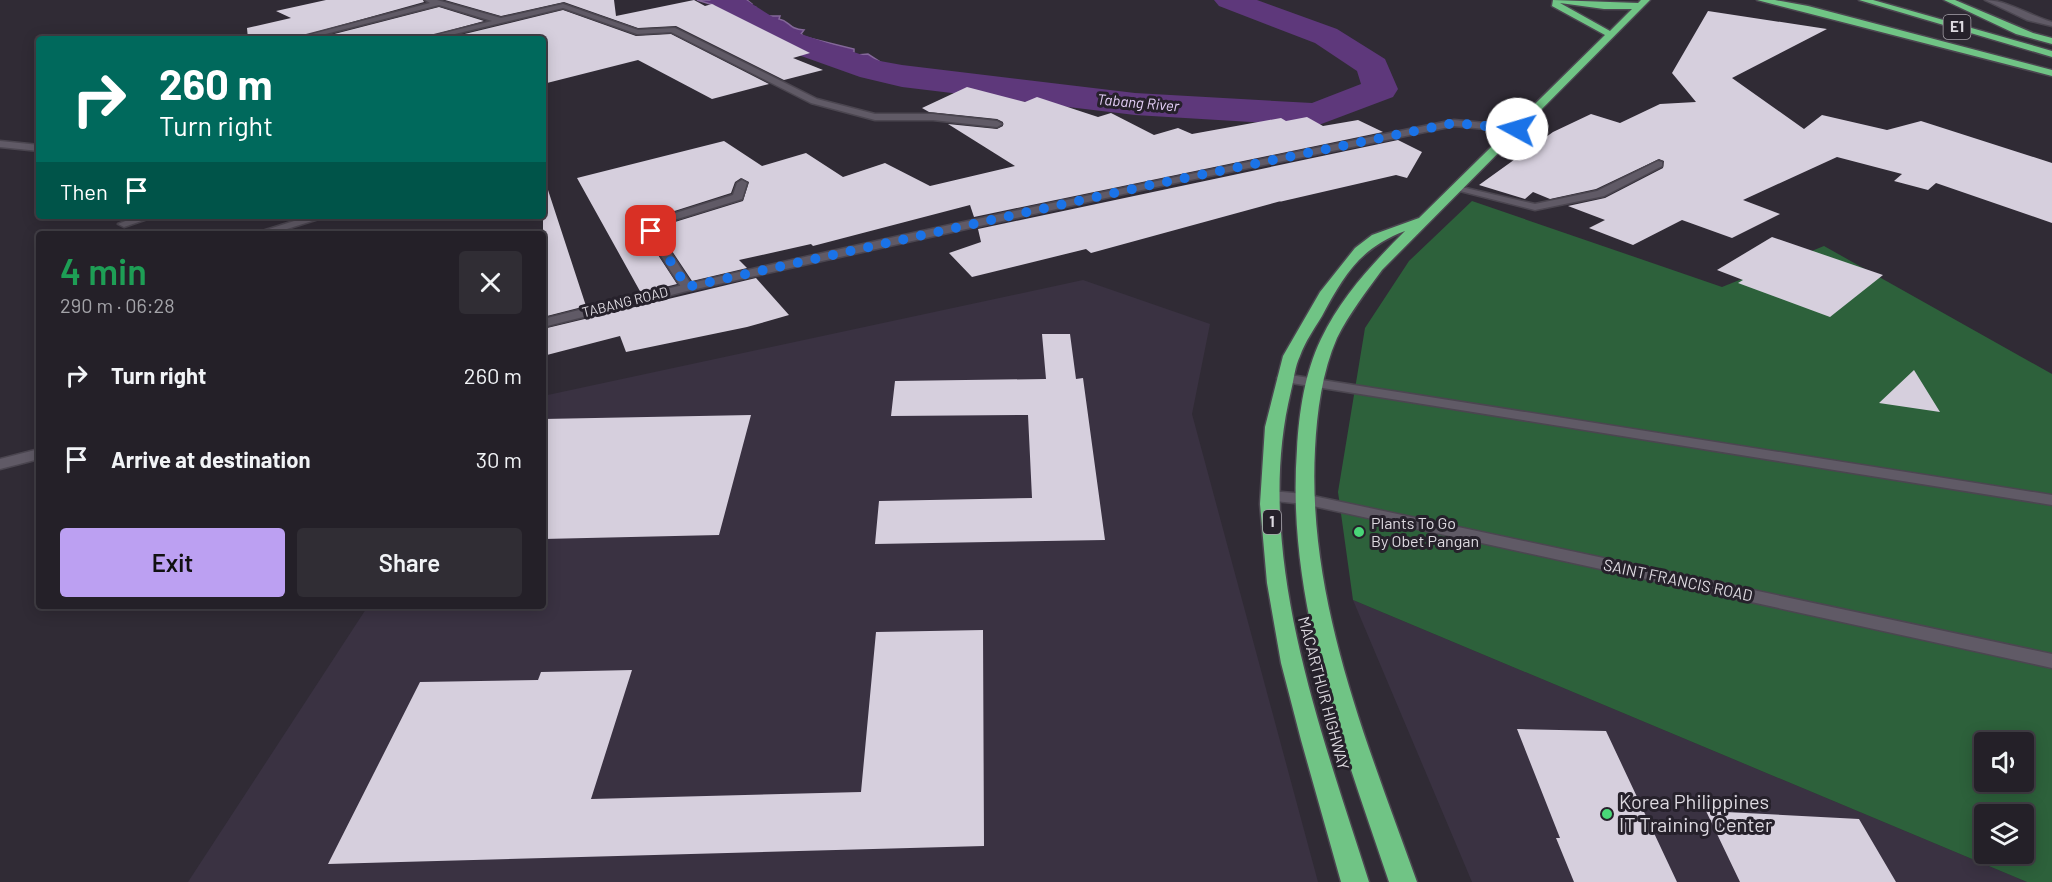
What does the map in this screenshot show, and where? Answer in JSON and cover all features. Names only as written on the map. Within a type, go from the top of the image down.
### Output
[{"type":"highway","points":[[1546,0],[1611,35]]},
{"type":"highway","points":[[1557,0],[1604,6],[1643,3]]},
{"type":"highway","points":[[1761,0],[1805,8],[2052,73]]},
{"type":"highway","name":"E1","points":[[1863,0],[2052,54]]},
{"type":"highway","points":[[1948,0],[2035,36]]},
{"type":"highway","name":"MACARTHUR HIGHWAY","points":[[1403,882],[1334,675],[1311,574],[1304,499],[1307,433],[1316,382],[1329,340],[1344,312],[1377,267],[1643,3]]},
{"type":"highway","name":"E1","points":[[1958,15],[2052,41]]},
{"type":"highway","name":"MACARTHUR HIGHWAY","points":[[1355,882],[1294,672],[1282,619],[1271,496],[1273,430],[1284,378],[1301,336],[1317,306],[1369,242],[1428,218]]},
{"type":"street","points":[[427,0],[498,20]]},
{"type":"street","points":[[1989,0],[2030,18],[2052,24]]},
{"type":"street","points":[[309,36],[438,3]]},
{"type":"street","points":[[445,36],[498,20],[563,6],[637,32],[672,30],[814,101],[890,118],[933,117],[997,124]]},
{"type":"street","name":"TABANG ROAD","points":[[546,322],[687,287],[1146,186],[1454,123],[1517,129]]},
{"type":"street","points":[[1,146],[36,148]]},
{"type":"street","points":[[1457,189],[1535,207],[1600,194],[1658,164]]},
{"type":"street","points":[[687,287],[651,231],[661,220],[728,202],[738,197],[742,183]]},
{"type":"street","points":[[270,231],[312,219]]},
{"type":"street","points":[[120,220],[130,231]]},
{"type":"street","points":[[1284,378],[2052,501]]},
{"type":"street","points":[[0,464],[36,455]]},
{"type":"street","name":"SAINT FRANCIS ROAD","points":[[1271,496],[1304,499],[2052,661]]},
{"type":"shaded area","points":[[697,0],[747,0],[752,4],[749,7],[755,7],[751,12],[761,16],[780,16],[779,19],[792,27],[804,30],[801,34],[805,37],[854,49],[854,52],[846,56],[868,54],[902,76],[863,76],[861,70],[840,66],[839,63],[776,41],[760,27],[740,19],[733,11]]},
{"type":"shaded area","points":[[1083,280],[1210,324],[1192,414],[1318,882],[188,882],[366,609],[546,609],[546,395]]},
{"type":"shaded area","points":[[1353,600],[1974,860],[1974,864],[1984,864],[2027,882],[1472,882]]},
{"type":"green space","points":[[1472,201],[1722,287],[1824,246],[2052,374],[2052,882],[2027,882],[1984,864],[2034,864],[2034,804],[1974,804],[1974,860],[1353,600],[1338,492],[1365,328],[1409,261]]},
{"type":"building","points":[[326,0],[423,0],[424,2],[302,36],[248,36],[247,28],[291,18],[276,11]]},
{"type":"building","points":[[445,0],[614,0],[616,16],[694,0],[705,6],[712,4],[810,53],[793,58],[823,70],[784,80],[676,26],[638,28],[564,2],[501,16]]},
{"type":"building","points":[[439,7],[484,21],[429,36],[327,36]]},
{"type":"building","points":[[563,10],[636,36],[671,34],[769,84],[712,99],[638,60],[546,83],[546,36],[456,36]]},
{"type":"building","points":[[1708,11],[1827,29],[1732,78],[1804,129],[1822,115],[1887,130],[1921,121],[2052,163],[2052,223],[1936,183],[1928,190],[1894,181],[1902,174],[1837,157],[1743,200],[1780,214],[1732,238],[1682,220],[1633,245],[1589,228],[1605,220],[1568,206],[1605,198],[1663,168],[1664,161],[1659,159],[1596,189],[1550,199],[1533,192],[1525,199],[1479,185],[1553,132],[1591,114],[1620,123],[1660,104],[1696,102],[1672,73]]},
{"type":"building","points":[[967,87],[1025,102],[1037,97],[1098,117],[1111,113],[1154,135],[1178,128],[1192,134],[1281,118],[1286,121],[1307,117],[1323,126],[1358,120],[1383,132],[974,217],[970,205],[813,246],[811,244],[739,260],[747,268],[692,281],[660,233],[675,222],[743,201],[749,182],[741,178],[735,182],[731,193],[665,214],[644,229],[643,232],[677,284],[641,293],[577,178],[724,141],[762,166],[806,153],[843,177],[885,163],[930,186],[1015,166],[948,124],[997,129],[1003,126],[1003,122],[997,119],[929,112],[922,108]]},
{"type":"building","points":[[1398,140],[1422,152],[1407,178],[1396,175],[1279,202],[1281,201],[1091,253],[1086,249],[972,277],[949,253],[981,242],[978,229]]},
{"type":"building","points":[[546,190],[548,190],[586,306],[546,316],[546,231],[543,231],[543,219],[546,219]]},
{"type":"building","points":[[1772,237],[1883,275],[1830,317],[1738,283],[1743,280],[1717,270]]},
{"type":"building","points":[[756,278],[789,315],[747,327],[626,352],[620,336],[546,355],[546,328]]},
{"type":"building","points":[[1042,334],[1070,334],[1076,379],[1083,378],[1105,540],[875,544],[879,501],[1032,498],[1028,415],[891,416],[895,381],[1046,379]]},
{"type":"building","points":[[1914,370],[1940,412],[1879,403]]},
{"type":"building","points":[[751,415],[719,535],[546,539],[546,419]]},
{"type":"building","points":[[983,630],[984,846],[328,864],[420,682],[538,680],[541,672],[632,670],[591,799],[861,792],[876,632]]},
{"type":"building","name":"Korea Philippines IT Training Center","points":[[1517,729],[1606,731],[1677,882],[1574,882],[1556,838],[1560,838]]},
{"type":"building","points":[[1706,811],[1859,819],[1896,882],[1740,882]]},
{"type":"waterway","name":"Tabang River","points":[[725,0],[787,40],[872,70],[902,76],[1135,104],[1316,115],[1380,89],[1373,66],[1326,36],[1229,0]]},
{"type":"place","name":"Plants To Go By Obet Pangan","points":[[1359,532]]},
{"type":"place","name":"Korea Philippines IT Training Center","points":[[1607,814]]},
{"type":"route","points":[[651,231],[654,239],[687,287],[1146,186],[1454,123],[1517,129]]}]
